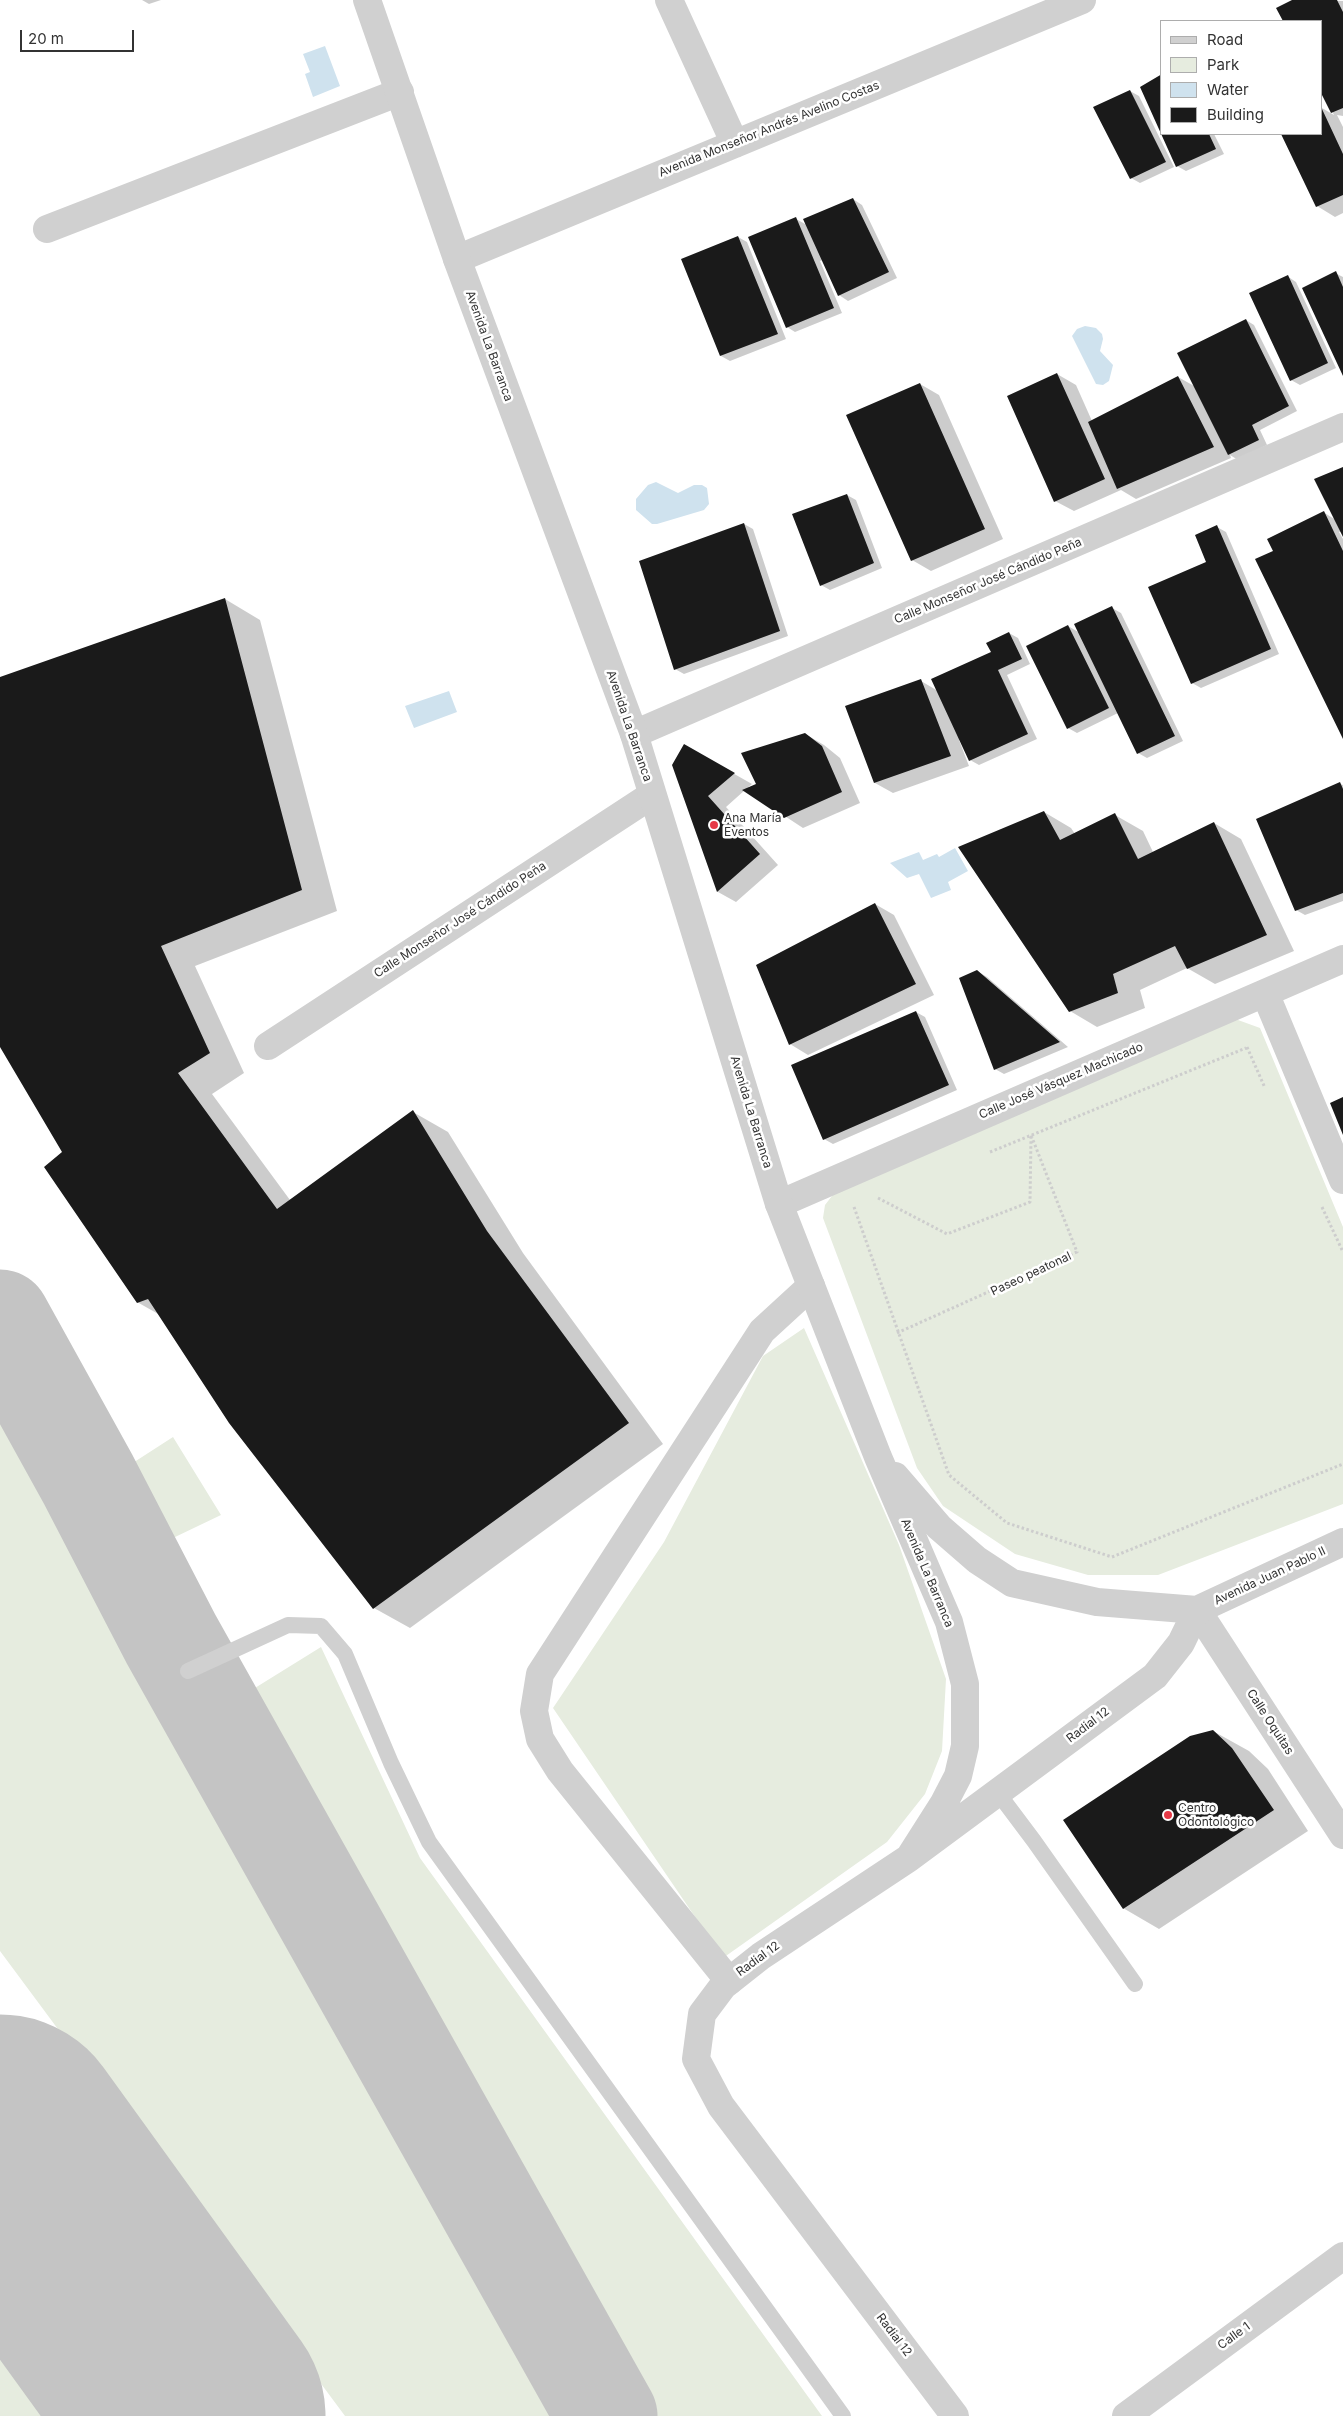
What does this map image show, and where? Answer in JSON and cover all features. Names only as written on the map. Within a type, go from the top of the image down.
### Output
[{"type":"street","name":"Avenida La Barranca","points":[[367,0],[457,259],[634,734],[779,1204],[878,1456],[949,1622],[966,1684],[965,1746],[958,1776],[944,1803],[909,1858]]},
{"type":"street","points":[[669,0],[734,144]]},
{"type":"street","name":"Avenida Monseñor Andrés Avelino Costas","points":[[457,259],[1082,0]]},
{"type":"street","points":[[47,229],[400,92]]},
{"type":"street","name":"Calle Monseñor José Cándido Peña","points":[[634,734],[1343,428]]},
{"type":"street","name":"Calle Monseñor José Cándido Peña","points":[[268,1046],[652,795]]},
{"type":"street","name":"Calle José Vásquez Machicado","points":[[779,1204],[1343,959]]},
{"type":"street","points":[[1265,993],[1343,1180]]},
{"type":"street","points":[[728,1981],[560,1772],[540,1739],[534,1711],[540,1674],[762,1331],[811,1286]]},
{"type":"street","name":"Avenida La Barranca","points":[[878,1456],[939,1527],[978,1560],[1012,1583],[1097,1602],[1197,1610]]},
{"type":"street","name":"Avenida Juan Pablo II","points":[[1197,1610],[1343,1542]]},
{"type":"street","name":"Radial 12","points":[[956,2416],[721,2106],[696,2059],[702,2014],[728,1981],[761,1956],[909,1858],[1155,1676],[1181,1643],[1197,1610]]},
{"type":"street","name":"Calle Oquitas","points":[[1197,1610],[1343,1835]]},
{"type":"street","name":"Calle 1","points":[[1126,2416],[1343,2256]]},
{"type":"lane","points":[[188,1671],[288,1625],[321,1626],[345,1654],[391,1763],[429,1842],[842,2416]]},
{"type":"lane","points":[[998,1793],[1135,1984]]},
{"type":"path","points":[[986,1154],[1246,1048]]},
{"type":"path","points":[[877,1198],[947,1234],[1030,1202],[1031,1135]]},
{"type":"path","name":"Paseo peatonal","points":[[897,1332],[1077,1252],[1031,1135]]},
{"type":"path","points":[[869,1201],[886,1194]]},
{"type":"path","points":[[861,1205],[853,1208],[949,1475],[1007,1523],[1112,1557],[1343,1464]]},
{"type":"green space","points":[[1238,1020],[1260,1028],[1343,1227],[1343,1504],[1158,1575],[1088,1575],[1015,1554],[943,1506],[917,1468],[823,1218],[825,1205],[835,1192],[1220,1021]]},
{"type":"green space","points":[[804,1328],[899,1545],[946,1679],[942,1751],[925,1794],[887,1842],[723,1958],[553,1708],[664,1542],[763,1356]]},
{"type":"green space","points":[[0,1395],[567,2416],[345,2416],[0,1951]]},
{"type":"green space","points":[[173,1437],[221,1515],[150,1549],[111,1477]]},
{"type":"green space","points":[[321,1647],[420,1858],[822,2416],[644,2416],[242,1696]]},
{"type":"green space","points":[[0,2335],[58,2416],[0,2416]]},
{"type":"water","points":[[325,46],[340,86],[313,97],[305,74],[310,72],[303,54]]},
{"type":"water","points":[[1085,326],[1096,328],[1102,334],[1103,339],[1100,351],[1113,365],[1109,381],[1103,385],[1096,384],[1072,336],[1077,329]]},
{"type":"water","points":[[656,482],[678,493],[694,485],[702,485],[707,488],[709,504],[704,510],[652,524],[636,510],[636,499],[648,485]]},
{"type":"water","points":[[449,691],[457,712],[414,728],[405,706]]},
{"type":"water","points":[[955,848],[968,871],[948,882],[951,890],[931,898],[919,874],[907,878],[890,863],[919,852],[923,860],[937,854],[939,857]]},
{"type":"building","points":[[1292,0],[1337,0],[1343,12],[1343,108],[1331,113],[1323,97],[1323,20],[1282,20],[1276,8]]},
{"type":"building","points":[[1160,75],[1160,131],[1140,87]]},
{"type":"building","points":[[1130,90],[1166,162],[1130,179],[1093,107]]},
{"type":"building","points":[[1323,111],[1343,154],[1343,195],[1316,207],[1281,135],[1323,135]]},
{"type":"building","points":[[1162,135],[1209,135],[1216,149],[1176,167]]},
{"type":"building","points":[[853,198],[889,272],[838,296],[803,219]]},
{"type":"building","points":[[796,217],[834,308],[786,328],[748,237]]},
{"type":"building","points":[[738,236],[778,334],[720,356],[681,259]]},
{"type":"building","points":[[1336,271],[1343,287],[1343,376],[1302,288]]},
{"type":"building","points":[[1288,275],[1328,363],[1290,381],[1249,293]]},
{"type":"building","points":[[1246,319],[1289,406],[1252,425],[1259,440],[1228,455],[1177,353]]},
{"type":"building","points":[[1057,373],[1105,479],[1054,502],[1007,396]]},
{"type":"building","points":[[1178,376],[1214,447],[1117,489],[1088,422]]},
{"type":"building","points":[[920,383],[985,529],[911,561],[846,415]]},
{"type":"building","points":[[1343,467],[1343,537],[1314,479]]},
{"type":"building","points":[[847,494],[874,563],[820,586],[792,514]]},
{"type":"building","points":[[1324,511],[1343,551],[1343,739],[1255,559],[1273,551],[1267,539]]},
{"type":"building","points":[[744,523],[780,631],[674,670],[639,561]]},
{"type":"building","points":[[1217,525],[1271,649],[1191,684],[1148,587],[1206,562],[1195,535]]},
{"type":"building","points":[[225,598],[302,890],[161,946],[210,1053],[178,1073],[277,1209],[413,1110],[487,1231],[629,1423],[373,1609],[229,1423],[148,1299],[137,1303],[44,1167],[62,1152],[0,1047],[0,677]]},
{"type":"building","points":[[1112,606],[1175,736],[1137,754],[1074,624]]},
{"type":"building","points":[[1068,625],[1109,708],[1067,729],[1026,646]]},
{"type":"building","points":[[1009,632],[1022,659],[998,670],[1028,734],[969,761],[931,679],[991,652],[986,643]]},
{"type":"building","points":[[921,679],[951,756],[874,783],[845,706]]},
{"type":"building","points":[[805,733],[822,746],[842,792],[784,818],[742,790],[756,784],[741,753]]},
{"type":"building","name":"Ana María Eventos","points":[[684,744],[735,773],[708,796],[760,854],[717,892],[672,765]]},
{"type":"building","points":[[1340,782],[1343,789],[1343,893],[1295,911],[1256,819]]},
{"type":"building","points":[[1044,811],[1060,840],[1115,813],[1138,859],[1214,822],[1267,935],[1187,969],[1175,946],[1113,974],[1118,993],[1069,1012],[958,847]]},
{"type":"building","points":[[875,903],[916,984],[789,1045],[756,965]]},
{"type":"building","points":[[977,970],[1060,1042],[994,1070],[959,978]]},
{"type":"building","points":[[916,1011],[949,1085],[823,1140],[791,1065]]},
{"type":"building","points":[[1343,1097],[1343,1135],[1330,1103]]},
{"type":"building","name":"Centro Odontológico","points":[[1213,1730],[1232,1748],[1274,1810],[1123,1909],[1063,1820],[1190,1736]]},
{"type":"taxiway","points":[[0,1320],[88,1479],[171,1639],[607,2416]]},
{"type":"runway","points":[[0,2142],[198,2416]]},
{"type":"place","name":"Ana María Eventos","points":[[714,825]]},
{"type":"place","name":"Centro Odontológico","points":[[1168,1815]]}]
